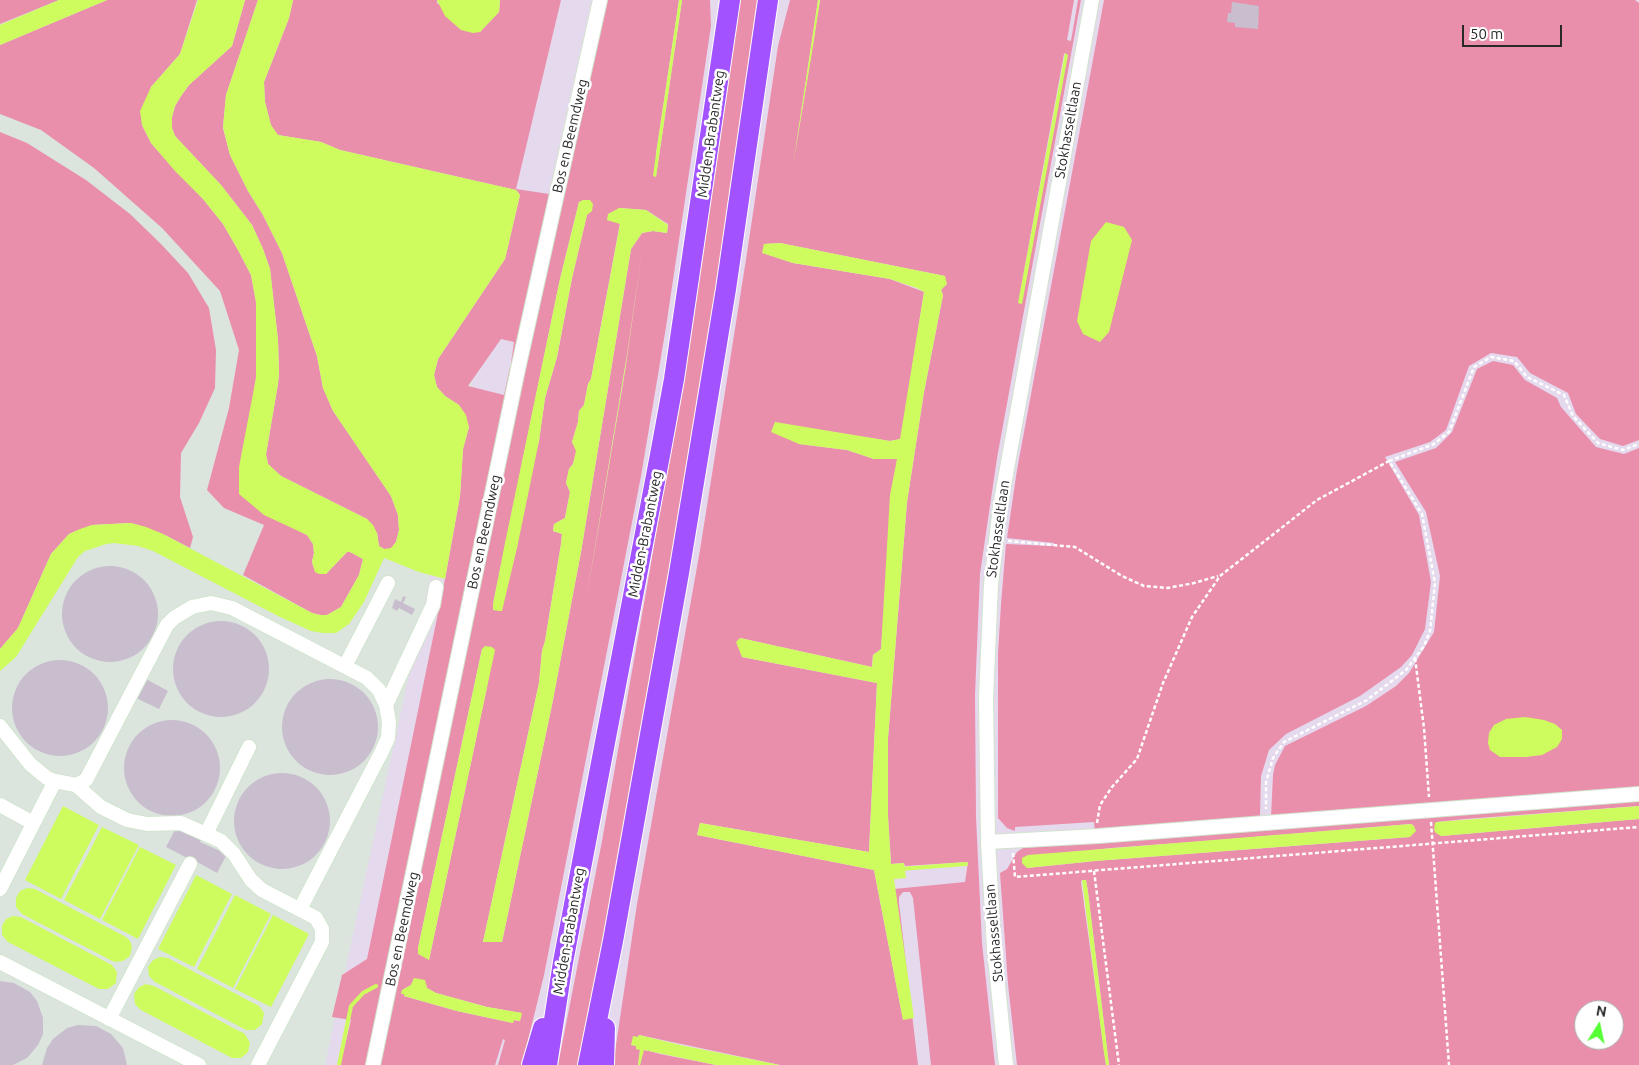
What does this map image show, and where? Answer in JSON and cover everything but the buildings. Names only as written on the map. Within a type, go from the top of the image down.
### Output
[{"type":"highway","name":"Midden-Brabantweg","points":[[547,1065],[563,962],[664,436],[730,0]]},
{"type":"highway","points":[[588,1065],[608,969],[646,763],[697,466],[726,289],[768,0]]},
{"type":"highway","points":[[532,1065],[563,962]]},
{"type":"highway","points":[[604,1065],[608,969]]},
{"type":"street","name":"Bos en Beemdweg","points":[[374,1065],[514,388],[600,0]]},
{"type":"street","name":"Stokhasseltlaan","points":[[1006,1065],[994,947],[988,842],[987,641],[994,546],[1092,0]]},
{"type":"street","points":[[345,666],[388,583]]},
{"type":"street","points":[[386,705],[433,606],[436,587]]},
{"type":"street","points":[[76,785],[86,780],[167,625],[187,609],[211,603],[232,608],[371,680],[379,690],[389,714],[389,730],[385,745],[300,909]]},
{"type":"street","points":[[0,726],[30,764],[47,778],[76,785],[91,800],[127,820],[147,824],[181,823],[221,841],[228,847],[251,880],[262,890],[316,918],[322,930],[322,942],[258,1065]]},
{"type":"street","points":[[206,834],[249,747]]},
{"type":"street","points":[[0,889],[55,781]]},
{"type":"street","points":[[988,842],[1098,836],[1639,794]]},
{"type":"street","points":[[0,805],[33,823]]},
{"type":"street","points":[[109,1018],[190,864]]},
{"type":"street","points":[[0,962],[199,1065]]},
{"type":"path","points":[[1098,836],[1097,818],[1100,805],[1112,787],[1137,759],[1163,683],[1192,617],[1220,576],[1317,500],[1390,461],[1434,444],[1449,432],[1474,367],[1491,357],[1514,361],[1527,377],[1564,395],[1573,416],[1598,443],[1623,450],[1639,444]]},
{"type":"path","points":[[1265,823],[1266,782],[1273,758],[1284,742],[1367,700],[1406,670],[1424,646],[1430,631],[1435,583],[1422,514],[1390,461]]},
{"type":"path","points":[[1004,541],[1075,547],[1122,576],[1144,586],[1168,588],[1194,584],[1220,576]]},
{"type":"path","points":[[1415,658],[1424,728],[1449,1065]]},
{"type":"path","points":[[1012,841],[1015,877],[1639,827]]},
{"type":"path","points":[[1094,871],[1119,1065]]},
{"type":"shaded area","points":[[0,0],[554,0],[325,1065],[0,1065]]},
{"type":"shaded area","points":[[0,0],[59,0],[0,24]]},
{"type":"shaded area","points":[[59,0],[107,0],[0,45],[0,25]]},
{"type":"shaded area","points":[[107,0],[197,0],[180,54],[151,87],[142,125],[151,143],[203,199],[223,224],[251,275],[256,302],[257,339],[256,378],[249,422],[290,526],[307,535],[313,544],[312,562],[315,571],[326,574],[347,552],[363,559],[359,575],[341,607],[327,615],[312,613],[243,575],[264,525],[224,508],[207,490],[229,408],[239,350],[220,291],[162,228],[94,168],[41,130],[0,114],[0,45]]},
{"type":"shaded area","points":[[198,0],[245,0],[232,46],[189,85],[175,106],[172,128],[175,136],[221,185],[252,225],[270,269],[278,340],[279,373],[266,454],[268,464],[281,476],[367,519],[377,533],[379,546],[384,549],[391,548],[396,542],[399,530],[398,515],[391,496],[333,411],[323,388],[317,356],[282,253],[230,155],[223,127],[226,95],[258,0],[293,0],[289,18],[264,82],[265,102],[271,125],[278,135],[321,142],[340,150],[516,190],[520,195],[505,259],[438,359],[434,375],[437,387],[445,396],[459,405],[466,415],[469,427],[463,449],[460,496],[445,579],[419,572],[384,558],[364,602],[349,624],[336,633],[323,633],[311,631],[280,617],[153,551],[138,546],[106,544],[85,551],[78,557],[16,657],[0,671],[0,649],[18,628],[51,554],[69,534],[92,525],[131,523],[146,527],[163,534],[312,613],[320,615],[327,615],[341,607],[359,575],[363,559],[350,552],[347,552],[326,574],[315,572],[312,562],[313,544],[307,535],[264,515],[239,494],[239,467],[256,378],[256,302],[251,275],[223,224],[203,199],[151,143],[142,125],[140,111],[151,87],[180,54]]},
{"type":"shaded area","points":[[245,0],[258,0],[226,95],[223,128],[230,155],[282,253],[317,356],[323,388],[333,411],[391,496],[398,515],[399,530],[396,542],[391,549],[384,549],[379,546],[377,533],[367,519],[281,476],[268,464],[266,454],[279,373],[278,340],[270,269],[252,225],[221,185],[175,136],[172,128],[175,106],[189,85],[232,46]]},
{"type":"shaded area","points":[[293,0],[437,0],[437,3],[480,32],[499,12],[500,0],[561,0],[516,189],[549,194],[515,364],[511,363],[514,342],[501,339],[468,386],[504,395],[510,367],[514,368],[368,1065],[340,1065],[351,1020],[332,1017],[342,975],[367,959],[445,579],[460,496],[463,449],[469,427],[459,405],[445,396],[437,387],[434,375],[438,359],[505,259],[520,195],[516,190],[340,150],[321,142],[278,135],[271,126],[265,102],[264,82],[289,18]]},
{"type":"shaded area","points":[[437,0],[500,0],[499,12],[480,32],[473,33],[461,30],[445,16]]},
{"type":"shaded area","points":[[605,0],[679,0],[656,154],[656,176],[682,0],[710,0],[711,26],[666,327],[641,476],[544,975],[522,1065],[498,1065],[505,1040],[503,1039],[495,1065],[376,1065],[474,598]],"holes":[[[579,202],[587,215],[572,278],[557,357],[545,398],[539,441],[493,604],[560,279]],[[619,208],[646,210],[668,224],[667,233],[653,231],[642,233],[631,249],[581,552],[552,705],[502,942],[483,942],[539,683],[542,651],[562,534],[553,531],[554,524],[565,518],[570,492],[566,483],[569,469],[573,464],[577,451],[572,442],[579,411],[584,405],[588,384],[591,379],[620,223],[607,220]],[[642,252],[625,371],[586,601],[627,355]],[[482,649],[487,687],[429,960],[418,948]],[[414,979],[425,984],[427,988],[436,993],[487,1007],[521,1013],[520,1021],[513,1020],[513,1023],[457,1011],[404,996],[404,989],[411,985]]]},
{"type":"shaded area","points":[[679,0],[682,0],[656,177],[653,176]]},
{"type":"shaded area","points":[[739,0],[760,0],[727,224],[648,707],[579,1065],[558,1065],[602,841],[649,575],[674,427]]},
{"type":"shaded area","points":[[790,0],[818,0],[795,154],[820,0],[1074,0],[1067,40],[1071,41],[1078,0],[1081,0],[997,458],[980,574],[975,695],[976,817],[982,943],[995,1065],[931,1065],[913,898],[910,892],[903,892],[899,897],[899,903],[918,1065],[780,1065],[639,1035],[632,1045],[640,1050],[638,1065],[613,1065],[637,904],[700,550],[778,46]],"holes":[[[1066,53],[1018,303],[1064,54]],[[780,243],[945,276],[941,290],[943,295],[924,392],[907,502],[888,738],[888,817],[891,864],[904,863],[905,866],[968,862],[965,882],[894,889],[903,1020],[874,870],[697,835],[700,823],[869,852],[877,683],[742,657],[740,638],[872,667],[873,655],[881,649],[897,459],[874,459],[847,450],[799,444],[776,423],[890,441],[901,439],[924,292],[890,279],[793,263],[763,253],[764,244]]]},
{"type":"shaded area","points":[[818,0],[820,0],[793,165]]},
{"type":"shaded area","points":[[1104,0],[1635,0],[1639,3],[1639,440],[1623,446],[1600,439],[1576,414],[1568,393],[1530,373],[1517,357],[1491,353],[1469,366],[1446,430],[1430,442],[1385,457],[1419,515],[1431,582],[1425,629],[1412,655],[1401,667],[1360,696],[1286,734],[1269,750],[1261,776],[1260,817],[1271,817],[1273,775],[1275,765],[1285,746],[1366,706],[1396,686],[1409,673],[1434,632],[1440,576],[1426,512],[1395,462],[1436,448],[1452,432],[1477,369],[1493,361],[1513,365],[1525,380],[1557,398],[1561,407],[1596,447],[1624,454],[1639,448],[1639,791],[1095,833],[1094,822],[1015,827],[1015,831],[1007,828],[998,818],[998,654],[1006,544],[1053,546],[1054,543],[1007,538],[1017,470]]},
{"type":"shaded area","points":[[1065,53],[1068,55],[1022,304],[1018,303]]},
{"type":"shaded area","points":[[0,132],[27,143],[86,180],[130,214],[161,244],[188,273],[209,308],[216,350],[215,388],[199,423],[181,453],[180,497],[193,537],[190,548],[163,534],[131,523],[92,525],[69,534],[51,554],[18,628],[0,649]]},
{"type":"shaded area","points":[[590,200],[593,204],[592,211],[587,215],[572,278],[557,357],[545,398],[539,441],[502,611],[493,610],[505,543],[560,279],[579,202]]},
{"type":"shaded area","points":[[619,208],[646,210],[668,225],[667,233],[653,231],[642,233],[631,249],[581,552],[552,705],[502,942],[483,942],[539,683],[542,651],[562,534],[553,531],[554,524],[565,518],[570,492],[566,483],[576,451],[572,442],[579,411],[584,405],[588,384],[591,379],[620,224],[607,220],[608,214]]},
{"type":"shaded area","points":[[1106,222],[1124,227],[1132,240],[1109,332],[1100,342],[1083,334],[1077,321],[1091,241]]},
{"type":"shaded area","points":[[780,243],[945,276],[947,284],[941,290],[943,295],[924,392],[907,502],[888,738],[888,816],[891,864],[904,863],[906,878],[894,879],[914,1018],[903,1020],[874,870],[697,835],[700,823],[869,852],[877,683],[742,657],[736,642],[740,638],[872,667],[873,655],[881,649],[890,495],[897,459],[874,459],[847,450],[799,444],[771,432],[775,422],[890,441],[900,439],[924,292],[890,279],[793,263],[762,253],[764,244]]},
{"type":"shaded area","points":[[642,252],[625,371],[586,601],[627,355]]},
{"type":"shaded area","points":[[485,646],[492,647],[495,650],[429,960],[418,954],[418,948],[482,649]]},
{"type":"shaded area","points":[[1525,717],[1544,720],[1555,724],[1562,730],[1562,739],[1557,747],[1542,755],[1526,757],[1500,757],[1490,750],[1488,743],[1489,733],[1494,725],[1506,719]]},
{"type":"shaded area","points":[[1639,797],[1639,806],[1465,819],[1437,822],[1435,824],[1441,836],[1639,819],[1639,1065],[1109,1065],[1088,892],[1086,880],[1082,880],[1106,1065],[1017,1065],[1008,984],[1000,873],[1007,869],[1017,852],[1023,848]],"holes":[[[1411,824],[1414,826],[1410,837],[1027,868],[1023,858],[1111,848]]]},
{"type":"shaded area","points":[[63,806],[99,825],[61,899],[25,880]]},
{"type":"shaded area","points":[[1639,806],[1639,819],[1441,836],[1434,830],[1435,823],[1437,822]]},
{"type":"shaded area","points":[[1411,824],[1416,831],[1410,837],[1027,868],[1022,863],[1022,858],[1028,855]]},
{"type":"shaded area","points":[[102,827],[139,845],[100,919],[64,900]]},
{"type":"shaded area","points":[[140,847],[176,865],[138,939],[102,920]]},
{"type":"shaded area","points":[[196,875],[232,894],[194,967],[158,949]]},
{"type":"shaded area","points":[[1082,880],[1086,880],[1088,892],[1109,1065],[1106,1065],[1104,1053]]},
{"type":"shaded area","points":[[27,888],[35,889],[126,937],[132,947],[130,956],[123,961],[114,962],[22,914],[16,907],[16,898],[20,891]]},
{"type":"shaded area","points":[[235,895],[271,914],[233,988],[197,969]]},
{"type":"shaded area","points":[[273,915],[309,934],[271,1007],[235,989]]},
{"type":"shaded area","points":[[13,916],[21,917],[112,965],[117,972],[116,983],[108,989],[99,989],[8,942],[2,935],[2,926],[6,919]]},
{"type":"shaded area","points":[[160,957],[168,958],[259,1006],[264,1013],[262,1024],[255,1030],[246,1030],[155,982],[149,976],[148,967],[153,960]]},
{"type":"shaded area","points":[[414,978],[425,980],[427,988],[436,993],[487,1007],[522,1013],[520,1021],[514,1020],[513,1023],[457,1011],[401,994],[402,990],[411,985]]},
{"type":"shaded area","points":[[146,984],[154,986],[245,1034],[250,1043],[248,1052],[241,1058],[232,1058],[141,1010],[135,1004],[134,994],[139,987]]},
{"type":"shaded area","points":[[639,1035],[780,1065],[716,1065],[644,1050],[640,1065],[638,1065],[640,1050],[636,1049],[636,1046],[631,1045],[633,1036],[638,1037]]},
{"type":"shaded area","points":[[643,1050],[660,1054],[716,1065],[640,1065]]},
{"type":"waterway","points":[[900,869],[966,864]]},
{"type":"waterway","points":[[339,1065],[351,1006],[363,993],[376,986]]}]
